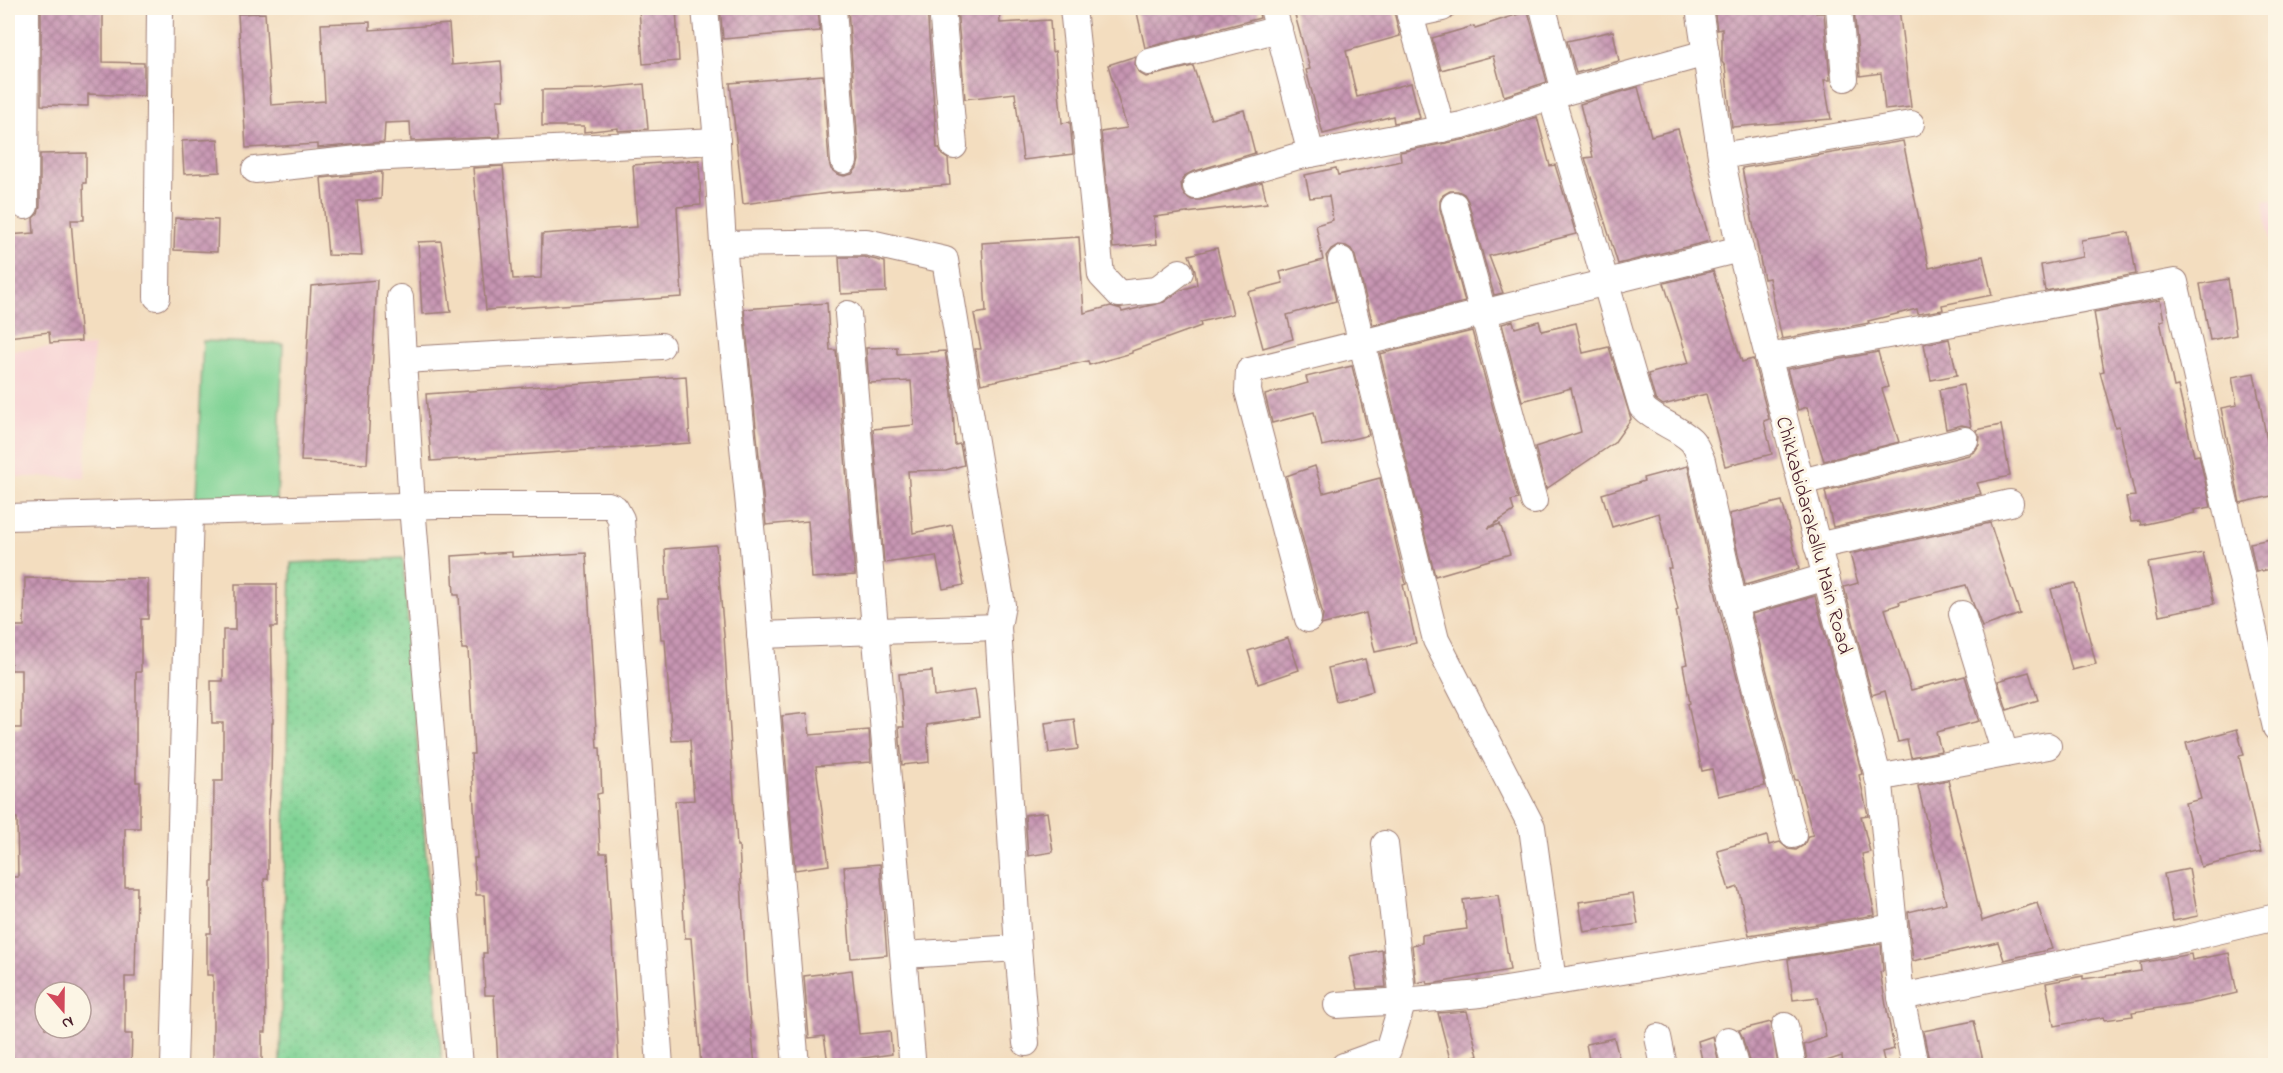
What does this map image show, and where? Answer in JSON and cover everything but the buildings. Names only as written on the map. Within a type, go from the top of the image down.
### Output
[{"type":"street","points":[[26,8],[26,206]]},
{"type":"street","points":[[157,297],[160,8]]},
{"type":"street","points":[[705,8],[717,141],[723,244],[760,634],[796,1065]]},
{"type":"street","points":[[833,8],[844,160]]},
{"type":"street","points":[[942,8],[954,146]]},
{"type":"street","points":[[1073,8],[1101,275],[1119,294],[1156,290],[1180,272]]},
{"type":"street","points":[[1442,8],[1409,11],[1442,129]]},
{"type":"street","points":[[1543,8],[1558,94],[1606,283],[1642,407],[1648,414],[1693,441],[1702,461],[1734,604],[1793,835]]},
{"type":"street","name":"Chikkabidarakallu Main Road","points":[[1699,8],[1721,156],[1740,249],[1878,778],[1901,997],[1915,1065]]},
{"type":"street","points":[[1839,8],[1845,78]]},
{"type":"street","points":[[1149,62],[1276,18],[1311,154]]},
{"type":"street","points":[[1196,186],[1311,154],[1462,125],[1558,94],[1706,53]]},
{"type":"street","points":[[1721,156],[1911,124]]},
{"type":"street","points":[[255,170],[368,158],[717,141]]},
{"type":"street","points":[[1454,205],[1534,501]]},
{"type":"street","points":[[723,244],[866,242],[945,260],[1002,605],[998,627],[1026,1043]]},
{"type":"street","points":[[1308,619],[1248,391],[1249,371],[1740,249]]},
{"type":"street","points":[[1341,260],[1436,640],[1532,827],[1552,982]]},
{"type":"street","points":[[1768,357],[2175,282],[2276,728]]},
{"type":"street","points":[[400,298],[412,506],[459,1065]]},
{"type":"street","points":[[848,314],[912,1058]]},
{"type":"street","points":[[402,360],[661,346]]},
{"type":"street","points":[[1801,482],[1965,440]]},
{"type":"street","points":[[1817,546],[2010,503]]},
{"type":"street","points":[[8,517],[412,506],[608,505],[619,513],[660,1065]]},
{"type":"street","points":[[174,1065],[190,512]]},
{"type":"street","points":[[1734,604],[1826,577]]},
{"type":"street","points":[[1962,614],[2005,754]]},
{"type":"street","points":[[760,634],[998,627]]},
{"type":"street","points":[[1878,778],[2048,746]]},
{"type":"street","points":[[1344,1065],[1388,1050],[1403,1001],[1385,844]]},
{"type":"street","points":[[1901,997],[2183,939],[2276,917]]},
{"type":"street","points":[[1337,1005],[1481,994],[1894,927]]},
{"type":"street","points":[[904,955],[1018,948]]},
{"type":"street","points":[[1785,1026],[1793,1065]]},
{"type":"street","points":[[1658,1037],[1664,1065]]},
{"type":"street","points":[[1728,1040],[1735,1065]]},
{"type":"shaded area","points":[[2264,200],[2275,200],[2275,279]]},
{"type":"shaded area","points":[[94,346],[85,477],[8,477],[8,350]]},
{"type":"green space","points":[[203,341],[283,344],[277,501],[196,498]]},
{"type":"green space","points":[[403,558],[442,1065],[280,1065],[291,563]]}]
